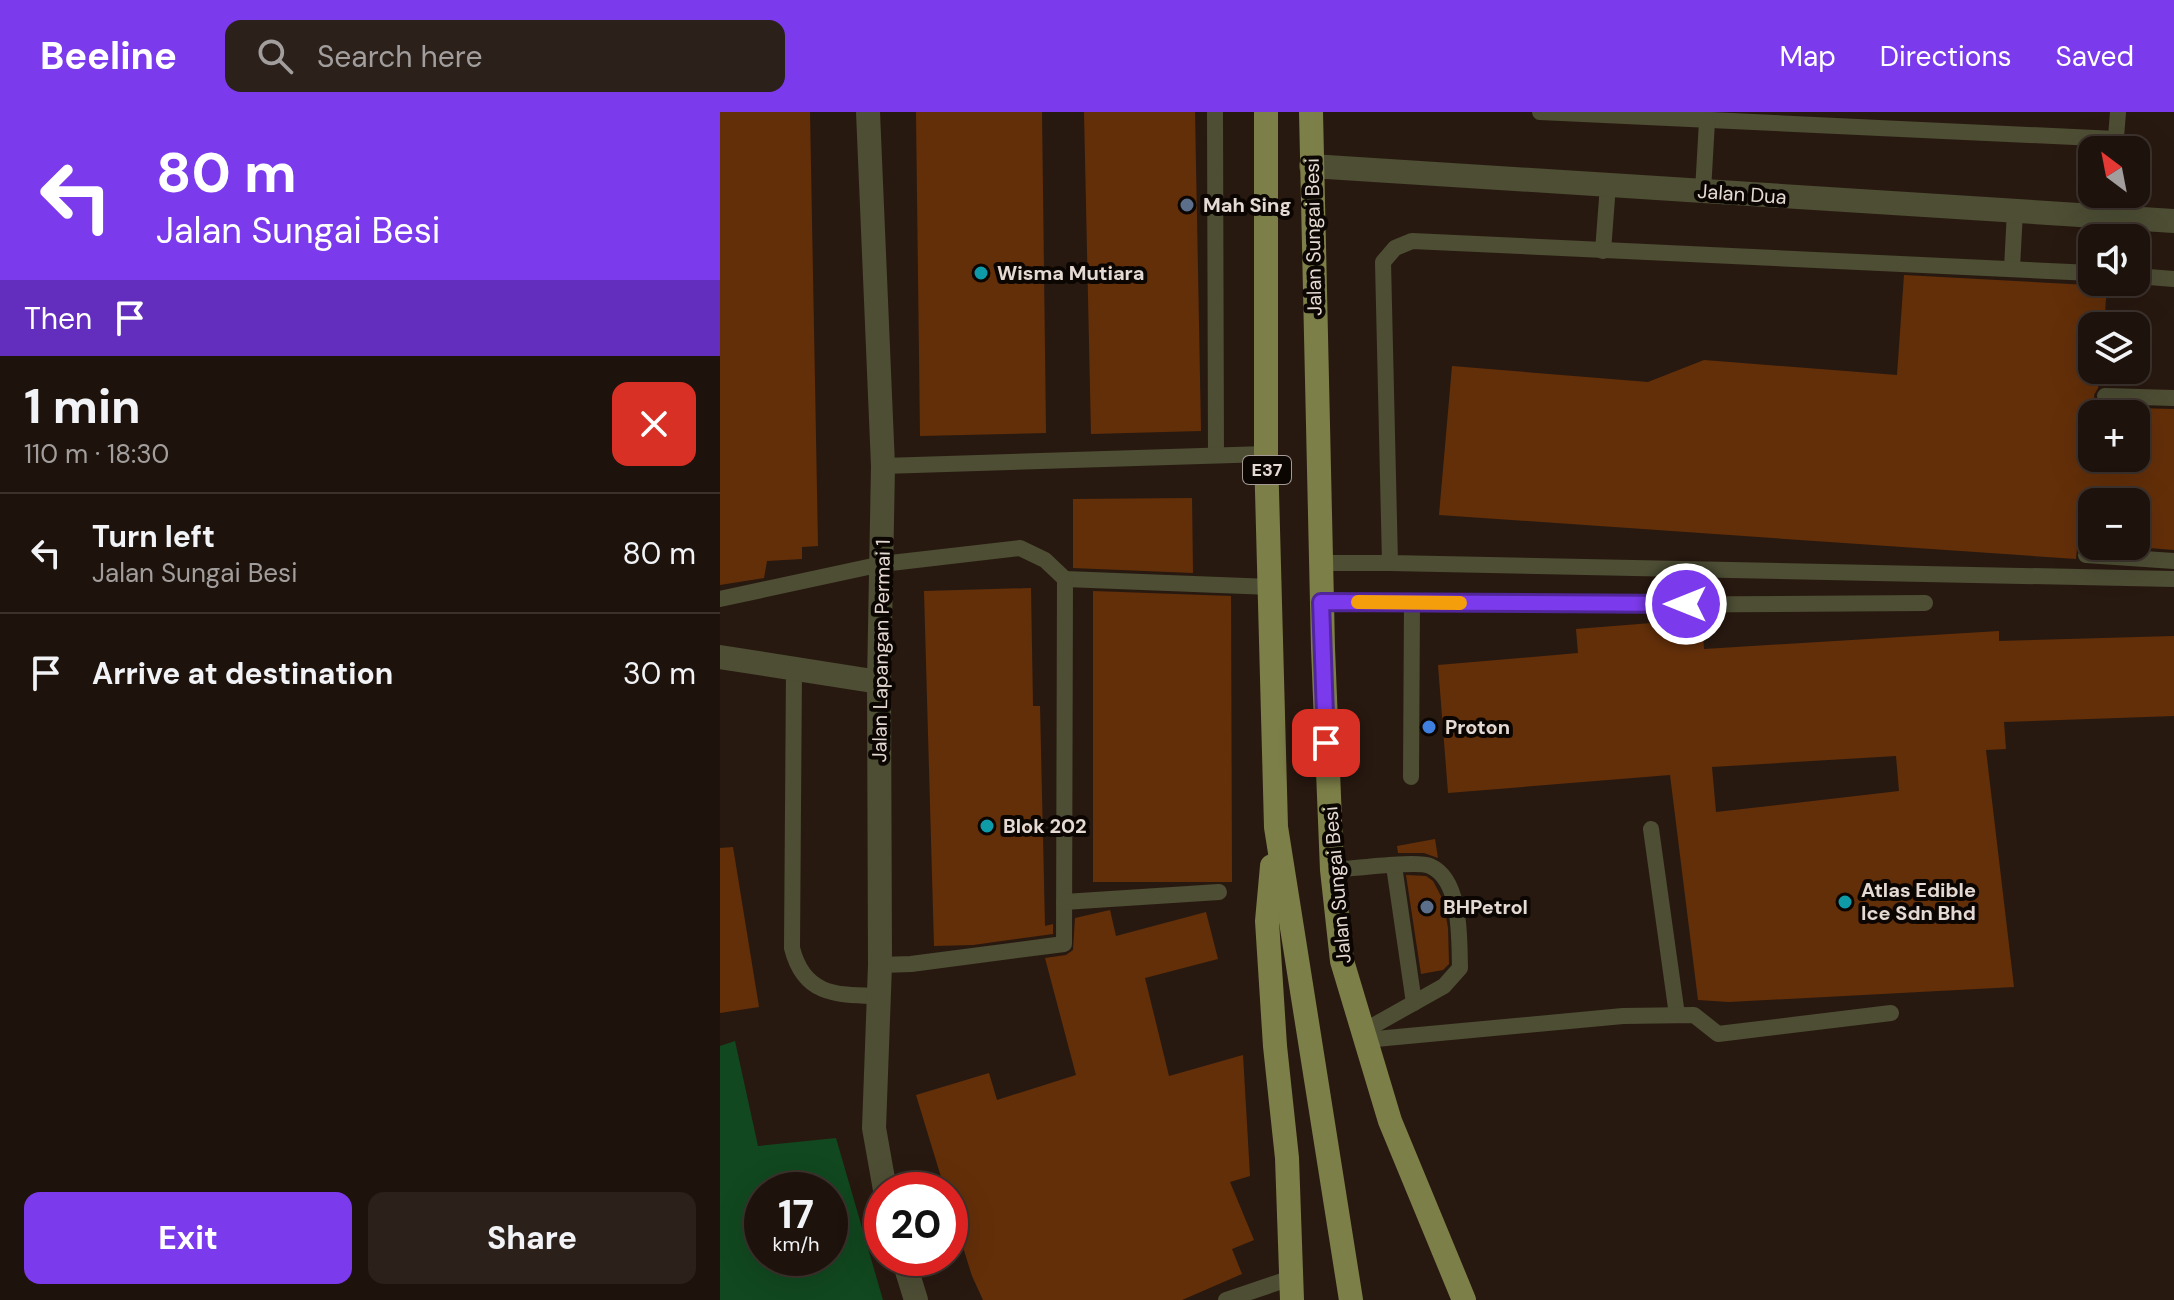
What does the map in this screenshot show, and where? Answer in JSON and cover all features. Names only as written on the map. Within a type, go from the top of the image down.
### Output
[{"type":"main road","name":"E37","points":[[1266,112],[1266,454],[1276,827],[1351,1300]]},
{"type":"main road","name":"Jalan Sungai Besi","points":[[1311,112],[1321,602],[1332,870],[1342,961],[1390,1121],[1464,1300]]},
{"type":"main road","points":[[1276,827],[1267,921],[1275,1046],[1287,1158],[1291,1291]]},
{"type":"main road","points":[[1430,1221],[1453,1300]]},
{"type":"main road","points":[[1339,1230],[1358,1300]]},
{"type":"street","name":"Jalan Lapangan Permai 1","points":[[868,112],[883,466],[879,682],[880,965],[874,1128],[882,1172]]},
{"type":"street","name":"Jalan Dua","points":[[1311,166],[2015,211],[2078,208]]},
{"type":"street","name":"Jalan Dua","points":[[2119,208],[2174,221]]},
{"type":"street","points":[[720,657],[879,682]]},
{"type":"street","points":[[909,1276],[916,1300]]},
{"type":"lane","points":[[1215,112],[1216,455]]},
{"type":"lane","points":[[1540,112],[2078,142]]},
{"type":"lane","points":[[2116,136],[2118,112]]},
{"type":"lane","points":[[1703,191],[1707,121]]},
{"type":"lane","points":[[1603,251],[1608,185]]},
{"type":"lane","points":[[2012,268],[2015,211]]},
{"type":"lane","points":[[1390,563],[1383,262],[1395,248],[1412,241],[2078,272]]},
{"type":"lane","points":[[2150,277],[2174,279]]},
{"type":"lane","points":[[2105,396],[2174,398]]},
{"type":"lane","points":[[883,466],[1266,454]]},
{"type":"lane","points":[[720,599],[882,564],[1020,548],[1045,560],[1065,579],[1271,587]]},
{"type":"lane","points":[[2150,559],[2174,561]]},
{"type":"lane","points":[[1321,563],[2174,579]]},
{"type":"lane","points":[[880,965],[911,964],[1064,944],[1065,579]]},
{"type":"lane","points":[[1321,602],[1597,605],[1925,603]]},
{"type":"lane","points":[[1411,777],[1412,603]]},
{"type":"lane","points":[[794,669],[792,948],[796,966],[808,980],[825,991],[878,996]]},
{"type":"lane","points":[[1651,829],[1677,1015]]},
{"type":"lane","points":[[1332,870],[1428,865],[1443,875],[1459,918],[1460,968],[1444,986],[1364,1036]]},
{"type":"lane","points":[[1394,866],[1414,1003]]},
{"type":"lane","points":[[1064,902],[1219,892]]},
{"type":"lane","points":[[1364,1036],[1623,1016],[1677,1015],[1694,1015],[1718,1034],[1891,1013]]},
{"type":"lane","points":[[1226,1300],[1291,1291]]},
{"type":"green space","points":[[735,1041],[758,1146],[836,1138],[846,1172],[744,1172],[744,1276],[848,1276],[848,1179],[864,1235],[864,1276],[876,1276],[883,1300],[720,1300],[720,1046]]},
{"type":"building","points":[[720,112],[810,112],[818,546],[802,547],[802,559],[767,561],[764,578],[720,585]]},
{"type":"building","name":"Wisma Mutiara","points":[[916,112],[1042,112],[1046,433],[920,436]]},
{"type":"building","points":[[1084,112],[1195,112],[1201,431],[1091,434]]},
{"type":"building","points":[[1904,275],[2078,284],[2078,296],[2106,296],[2105,312],[2078,312],[2078,384],[2098,384],[2095,400],[2078,400],[2078,472],[2150,472],[2150,408],[2174,409],[2174,550],[2150,548],[2150,488],[2078,488],[2076,559],[1439,515],[1452,366],[1648,382],[1704,360],[1897,375]]},
{"type":"building","points":[[1192,498],[1193,573],[1073,568],[1073,499]]},
{"type":"building","name":"Blok 202","points":[[1031,588],[1033,706],[1040,706],[1045,926],[1053,924],[1053,934],[973,945],[934,946],[924,591]]},
{"type":"building","points":[[1093,591],[1231,596],[1232,882],[1093,882]]},
{"type":"building","points":[[1702,619],[1704,649],[1999,631],[1999,641],[2174,636],[2174,716],[2004,722],[2006,749],[1986,750],[2014,987],[1729,1002],[1698,1000],[1670,775],[1448,793],[1438,665],[1578,653],[1576,629]],"holes":[[[1896,756],[1899,791],[1716,812],[1712,767]]]},
{"type":"building","points":[[1435,839],[1438,858],[1424,853],[1398,853],[1397,846]]},
{"type":"building","points":[[733,847],[759,1007],[720,1013],[720,848]]},
{"type":"building","points":[[1406,875],[1426,876],[1433,881],[1443,900],[1449,964],[1443,970],[1421,974]]},
{"type":"building","points":[[1110,910],[1116,936],[1206,912],[1218,959],[1145,978],[1169,1076],[1243,1055],[1250,1176],[1230,1182],[1254,1240],[1232,1249],[1242,1274],[1182,1300],[983,1300],[968,1263],[968,1172],[940,1172],[916,1095],[989,1073],[997,1100],[1076,1075],[1045,958],[1066,955],[1073,950],[1075,918]]},
{"type":"slow traffic","points":[[1358,602],[1460,603]]},
{"type":"place","name":"Mah Sing","points":[[1187,205]]},
{"type":"place","name":"Wisma Mutiara","points":[[981,273]]},
{"type":"place","name":"Proton","points":[[1429,727]]},
{"type":"place","name":"Blok 202","points":[[987,826]]},
{"type":"place","name":"Atlas Edible Ice Sdn Bhd","points":[[1845,902]]},
{"type":"place","name":"BHPetrol","points":[[1427,907]]},
{"type":"route","points":[[1326,743],[1321,602],[1686,604]]}]
